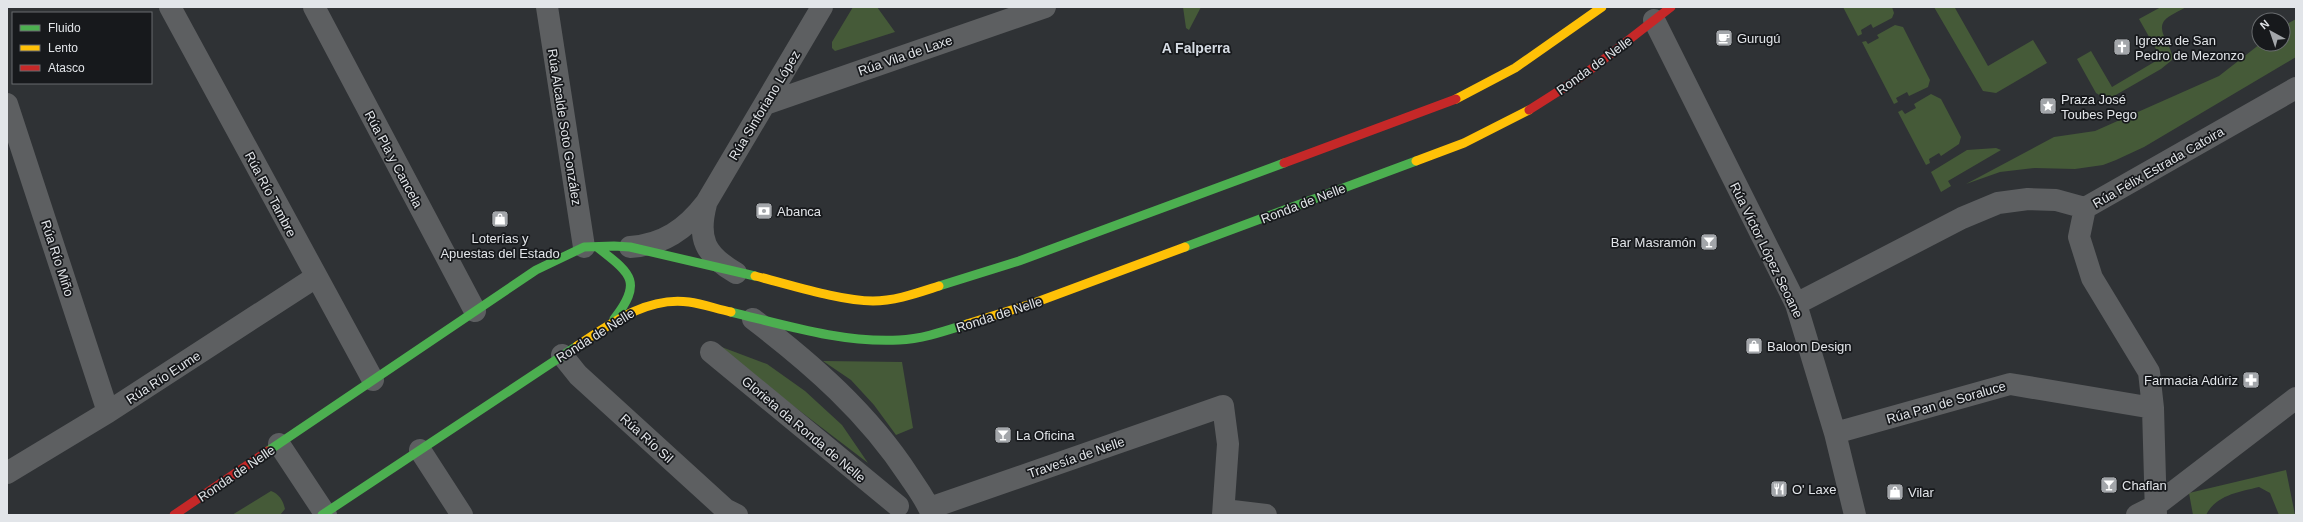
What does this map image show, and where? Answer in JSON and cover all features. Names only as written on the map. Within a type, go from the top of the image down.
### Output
[{"type":"street","name":"Rúa Río Tambre","points":[[170,7],[316,278],[373,380]]},
{"type":"street","name":"Rúa Pla y Cancela","points":[[314,7],[475,310]]},
{"type":"street","name":"Rúa Alcalde Soto González","points":[[548,7],[591,247]]},
{"type":"street","name":"Rúa Sinforiano López","points":[[630,247],[643,246],[677,232],[692,221],[706,203],[822,7]]},
{"type":"street","name":"Rúa Vila de Laxe","points":[[764,104],[1045,7]]},
{"type":"street","name":"Ronda de Nelle","points":[[174,515],[475,310],[552,261],[591,247],[630,247],[838,296],[872,301],[905,297],[1036,256],[1449,102],[1515,68],[1602,7]]},
{"type":"street","name":"Ronda de Nelle","points":[[279,444],[324,514],[610,324],[632,311],[658,303],[688,302],[753,319],[859,340],[898,340],[934,334],[1017,309],[1464,143],[1523,114],[1581,77],[1662,14]]},
{"type":"street","name":"Rúa Víctor López Seoane","points":[[1662,14],[1796,304],[1835,433],[1855,515]]},
{"type":"street","name":"Rúa Félix Estrada Catoira","points":[[1796,304],[1962,218],[1998,203],[2028,199],[2056,200],[2085,208],[2296,88]]},
{"type":"street","name":"Rúa Río Miño","points":[[7,104],[108,412]]},
{"type":"street","name":"Rúa Sinforiano López","points":[[706,203],[701,223],[702,234],[706,244],[714,257],[736,273]]},
{"type":"street","points":[[2085,208],[2079,237],[2092,278],[2147,367],[2151,382],[2153,408],[2149,512]]},
{"type":"street","points":[[591,247],[620,264],[630,277],[632,285],[627,304],[610,324]]},
{"type":"street","name":"Rúa Río Eume","points":[[7,474],[108,412],[316,278]]},
{"type":"street","points":[[753,319],[798,353],[839,390],[894,453],[931,512]]},
{"type":"street","name":"Glorieta da Ronda de Nelle","points":[[711,352],[895,511]]},
{"type":"street","name":"Rúa Río Sil","points":[[562,355],[584,381],[725,509],[737,515]]},
{"type":"street","name":"Rúa Pan de Soraluce","points":[[1835,433],[2010,384],[2153,408]]},
{"type":"street","points":[[2149,512],[2295,404]]},
{"type":"street","name":"Travesía de Nelle","points":[[931,512],[1224,406],[1228,444],[1224,513]]},
{"type":"street","points":[[420,450],[462,515]]},
{"type":"street","points":[[895,511],[913,482]]},
{"type":"street","points":[[1224,513],[1266,515]]},
{"type":"green space","points":[[853,7],[877,7],[895,32],[835,51],[832,48],[832,42]]},
{"type":"green space","points":[[1183,7],[1201,7],[1189,30],[1186,28]]},
{"type":"green space","points":[[1843,7],[1892,7],[1894,13],[1892,18],[1873,28],[1871,24],[1861,30],[1862,34],[1858,36]]},
{"type":"green space","points":[[1934,7],[1956,7],[1955,8],[1988,66],[2033,40],[2047,63],[1996,93],[1983,91]]},
{"type":"green space","points":[[2161,7],[2186,7],[2166,19],[2162,26],[2162,30],[2172,55],[2172,60],[2161,69],[2114,96],[2100,96],[2096,93],[2077,59],[2091,51],[2112,87],[2161,58],[2139,19]]},
{"type":"green space","points":[[2296,19],[2296,57],[2144,147],[2103,165],[2075,169],[2035,168],[2000,172],[1966,184],[2054,137],[2095,131],[2219,76],[2251,51],[2291,52],[2291,22]]},
{"type":"green space","points":[[1895,25],[1903,27],[1930,80],[1928,87],[1909,96],[1907,92],[1896,98],[1898,102],[1894,104],[1862,42],[1866,41],[1868,44],[1879,38],[1877,35]]},
{"type":"green space","points":[[1931,94],[1941,99],[1961,137],[1959,144],[1941,156],[1939,153],[1929,159],[1930,163],[1926,165],[1898,112],[1902,110],[1905,114],[1916,108],[1914,104]]},
{"type":"green space","points":[[1996,148],[2001,150],[1948,181],[1951,186],[1941,192],[1931,172],[1967,150]]},
{"type":"green space","points":[[711,343],[767,364],[805,391],[842,425],[868,463]]},
{"type":"green space","points":[[823,361],[902,362],[913,428],[896,435],[874,405],[851,380]]},
{"type":"green space","points":[[2286,470],[2295,515],[2279,515],[2270,493],[2259,487],[2229,495],[2210,508],[2206,515],[2193,515],[2189,493]]},
{"type":"green space","points":[[271,491],[280,498],[283,503],[285,509],[280,515],[232,515]]},
{"type":"traffic: fast","points":[[1185,247],[1416,161]]},
{"type":"traffic: fast","points":[[939,286],[1019,261],[1284,163]]},
{"type":"traffic: fast","points":[[268,451],[536,270],[584,247],[630,247],[755,276]]},
{"type":"traffic: fast","points":[[597,247],[625,271],[631,286],[629,295],[614,319]]},
{"type":"traffic: fast","points":[[731,312],[814,332],[856,339],[899,340],[916,338],[967,324]]},
{"type":"traffic: fast","points":[[322,515],[577,346]]},
{"type":"traffic: slow","points":[[1456,99],[1515,68],[1602,7]]},
{"type":"traffic: slow","points":[[1416,161],[1464,143],[1529,110]]},
{"type":"traffic: slow","points":[[967,324],[1034,303],[1185,247]]},
{"type":"traffic: slow","points":[[755,276],[814,292],[845,298],[873,301],[898,298],[939,286]]},
{"type":"traffic: slow","points":[[577,346],[616,321],[644,307],[658,303],[673,301],[689,302],[731,312]]},
{"type":"traffic: jam","points":[[1529,110],[1581,77],[1671,7]]},
{"type":"traffic: jam","points":[[1284,163],[1456,99]]},
{"type":"traffic: jam","points":[[174,515],[268,451]]},
{"type":"place","name":"Gurugú","points":[[1724,38]]},
{"type":"place","name":"Igrexa de San Pedro de Mezonzo","points":[[2122,47]]},
{"type":"place","name":"Praza José Toubes Pego","points":[[2048,106]]},
{"type":"place","name":"Abanca","points":[[764,211]]},
{"type":"place","name":"Loterías y Apuestas del Estado","points":[[500,219]]},
{"type":"place","name":"Bar Masramón","points":[[1709,242]]},
{"type":"place","name":"Baloon Design","points":[[1754,346]]},
{"type":"place","name":"Farmacia Adúriz","points":[[2251,380]]},
{"type":"place","name":"La Oficina","points":[[1003,435]]},
{"type":"place","name":"Chaflan","points":[[2109,485]]},
{"type":"place","name":"O' Laxe","points":[[1779,489]]},
{"type":"place","name":"Vilar","points":[[1895,492]]},
{"type":"district","name":"A Falperra","points":[[1196,48]]}]
